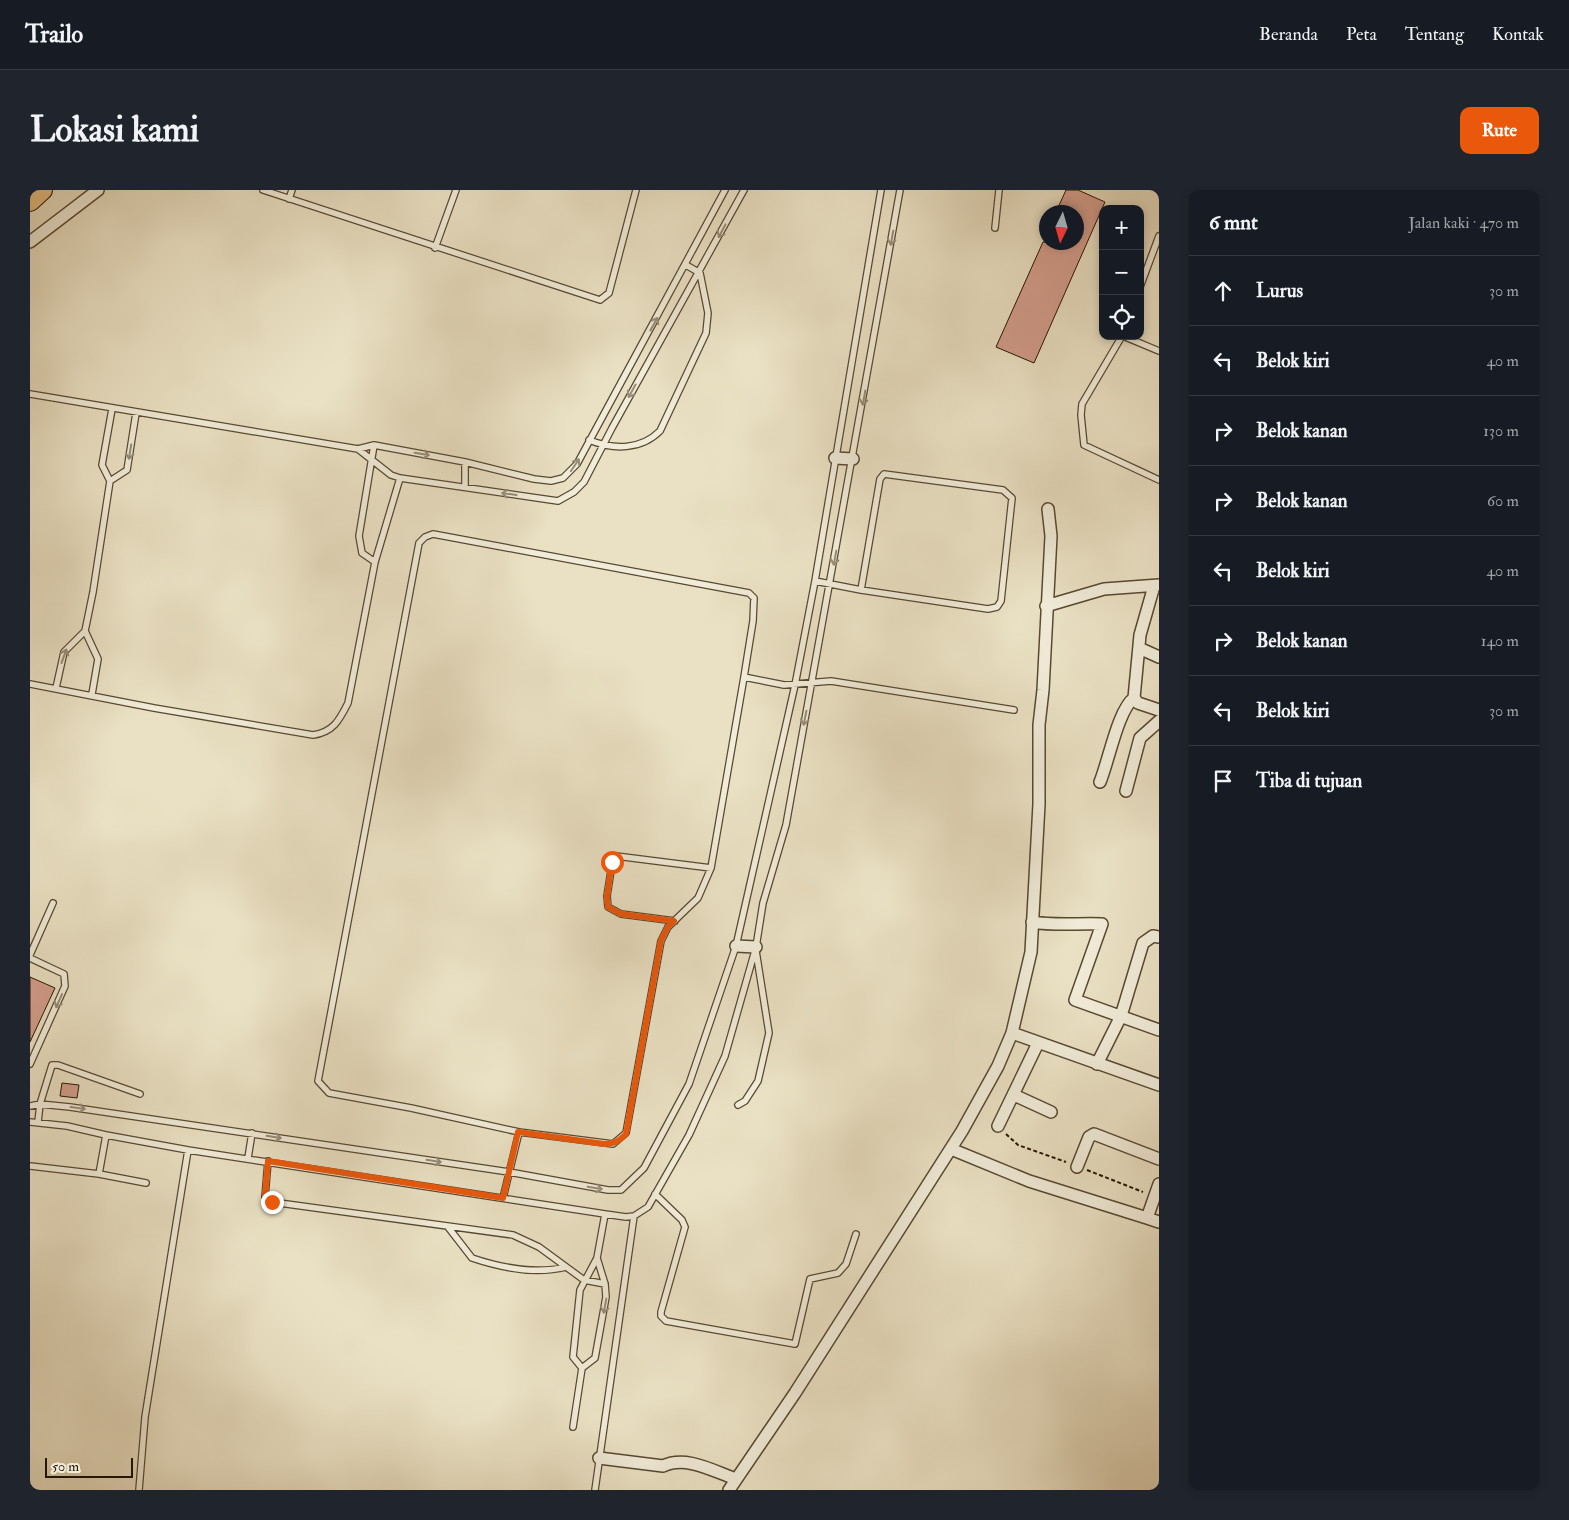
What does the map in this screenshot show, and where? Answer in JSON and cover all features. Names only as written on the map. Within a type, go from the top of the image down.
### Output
[{"type":"highway","points":[[30,201],[42,190]]},
{"type":"street","points":[[30,242],[98,190]]},
{"type":"street","points":[[835,458],[853,459]]},
{"type":"street","points":[[729,1490],[794,1393],[950,1149],[987,1087],[1012,1033],[1031,952],[1046,606],[1051,536],[1048,509]]},
{"type":"street","points":[[1046,606],[1104,589],[1156,585],[1139,648],[1134,698],[1127,704],[1121,717],[1100,782]]},
{"type":"street","points":[[1139,648],[1159,657]]},
{"type":"street","points":[[1134,698],[1138,703],[1159,710]]},
{"type":"street","points":[[1126,791],[1140,738],[1159,721]]},
{"type":"street","points":[[1032,922],[1056,926],[1078,923],[1102,924],[1075,998],[1077,1001],[1159,1030]]},
{"type":"street","points":[[1097,1064],[1121,1016],[1143,943],[1153,936],[1159,937]]},
{"type":"street","points":[[736,946],[756,947]]},
{"type":"street","points":[[1012,1033],[1159,1085]]},
{"type":"street","points":[[998,1126],[1038,1042]]},
{"type":"street","points":[[1014,1095],[1051,1112]]},
{"type":"street","points":[[1077,1166],[1089,1137],[1092,1135],[1159,1158]]},
{"type":"street","points":[[950,1149],[1029,1181],[1159,1222]]},
{"type":"street","points":[[1147,1218],[1159,1184]]},
{"type":"street","points":[[599,1458],[663,1466],[672,1462],[693,1464],[736,1479]]},
{"type":"lane","points":[[263,190],[435,248],[600,300],[609,293],[636,190]]},
{"type":"lane","points":[[289,199],[292,190]]},
{"type":"lane","points":[[435,248],[456,190]]},
{"type":"lane","points":[[30,394],[358,449],[374,445],[465,462],[534,479],[557,481],[573,470],[725,190]]},
{"type":"lane","points":[[358,449],[391,474],[400,478],[558,501],[574,492],[584,482],[602,445],[700,273],[744,190]]},
{"type":"lane","points":[[30,1106],[40,1104],[252,1134],[509,1172],[608,1190],[621,1190],[644,1168],[689,1084],[736,946],[795,685],[815,581],[881,190]]},
{"type":"lane","points":[[30,1122],[68,1126],[188,1150],[605,1214],[634,1216],[648,1207],[689,1135],[725,1056],[756,947],[763,903],[786,825],[831,583],[900,190]]},
{"type":"lane","points":[[995,228],[999,190]]},
{"type":"lane","points":[[1144,276],[1159,236]]},
{"type":"lane","points":[[589,440],[602,445],[638,446],[650,441],[660,431],[706,333],[708,314],[700,273],[686,264]]},
{"type":"lane","points":[[1120,340],[1082,404],[1080,414],[1084,445],[1159,480]]},
{"type":"lane","points":[[1131,340],[1159,352]]},
{"type":"lane","points":[[92,694],[98,659],[85,631],[110,481],[102,465],[112,409]]},
{"type":"lane","points":[[110,481],[127,470],[136,413]]},
{"type":"lane","points":[[374,445],[359,544],[362,553],[375,562]]},
{"type":"lane","points":[[465,462],[465,486]]},
{"type":"lane","points":[[815,581],[861,590],[988,609],[997,606],[1001,601],[1012,498],[1003,490],[884,474],[880,479],[861,590]]},
{"type":"lane","points":[[30,684],[92,694],[154,708],[313,735],[323,734],[332,729],[339,721],[348,704],[375,562],[400,478]]},
{"type":"lane","points":[[433,534],[751,593],[754,600],[753,621],[711,868],[698,898],[668,927],[661,940],[626,1134],[613,1144],[518,1132],[411,1108],[329,1093],[318,1081],[419,543],[425,537],[433,534]]},
{"type":"lane","points":[[56,688],[64,652],[85,631]]},
{"type":"lane","points":[[744,677],[795,685],[812,681],[831,681],[1014,710]]},
{"type":"lane","points":[[674,921],[621,914],[608,907],[607,896],[613,858],[616,856],[711,868]]},
{"type":"lane","points":[[30,1064],[66,986],[64,974],[30,956],[53,902]]},
{"type":"lane","points":[[738,1105],[745,1101],[758,1081],[769,1033],[756,947]]},
{"type":"lane","points":[[38,1122],[40,1104],[52,1066],[55,1065],[140,1094]]},
{"type":"lane","points":[[503,1198],[518,1132]]},
{"type":"lane","points":[[248,1158],[252,1134]]},
{"type":"lane","points":[[98,1174],[106,1135]]},
{"type":"lane","points":[[139,1490],[145,1417],[188,1150]]},
{"type":"lane","points":[[268,1161],[265,1197],[272,1202],[513,1235],[539,1247],[584,1280],[605,1284]]},
{"type":"lane","points":[[30,1166],[98,1174],[146,1183]]},
{"type":"lane","points":[[655,1194],[679,1216],[686,1227],[661,1312],[661,1316],[666,1321],[795,1344],[810,1279],[838,1273],[846,1264],[856,1234]]},
{"type":"lane","points":[[582,1368],[573,1357],[580,1290],[597,1258],[605,1214]]},
{"type":"lane","points":[[595,1490],[634,1216]]},
{"type":"lane","points":[[448,1227],[472,1258],[532,1271],[553,1271],[566,1267]]},
{"type":"lane","points":[[573,1427],[582,1368],[595,1358],[606,1297],[605,1284],[597,1258]]},
{"type":"path","points":[[998,1126],[1018,1145],[1154,1196]]},
{"type":"building","points":[[1066,190],[1078,190],[1105,202],[1104,205],[1099,205],[1099,216],[1084,250],[1084,205],[1059,205]]},
{"type":"building","points":[[1039,250],[1084,250],[1034,363],[996,347]]},
{"type":"building","points":[[30,977],[55,988],[30,1042]]},
{"type":"building","points":[[62,1083],[79,1085],[77,1098],[60,1096]]},
{"type":"route","points":[[272,1202],[265,1197],[268,1161],[503,1198],[518,1132],[604,1144],[613,1144],[626,1134],[661,940],[668,927],[674,921],[621,914],[608,907],[607,896],[612,862]]}]
